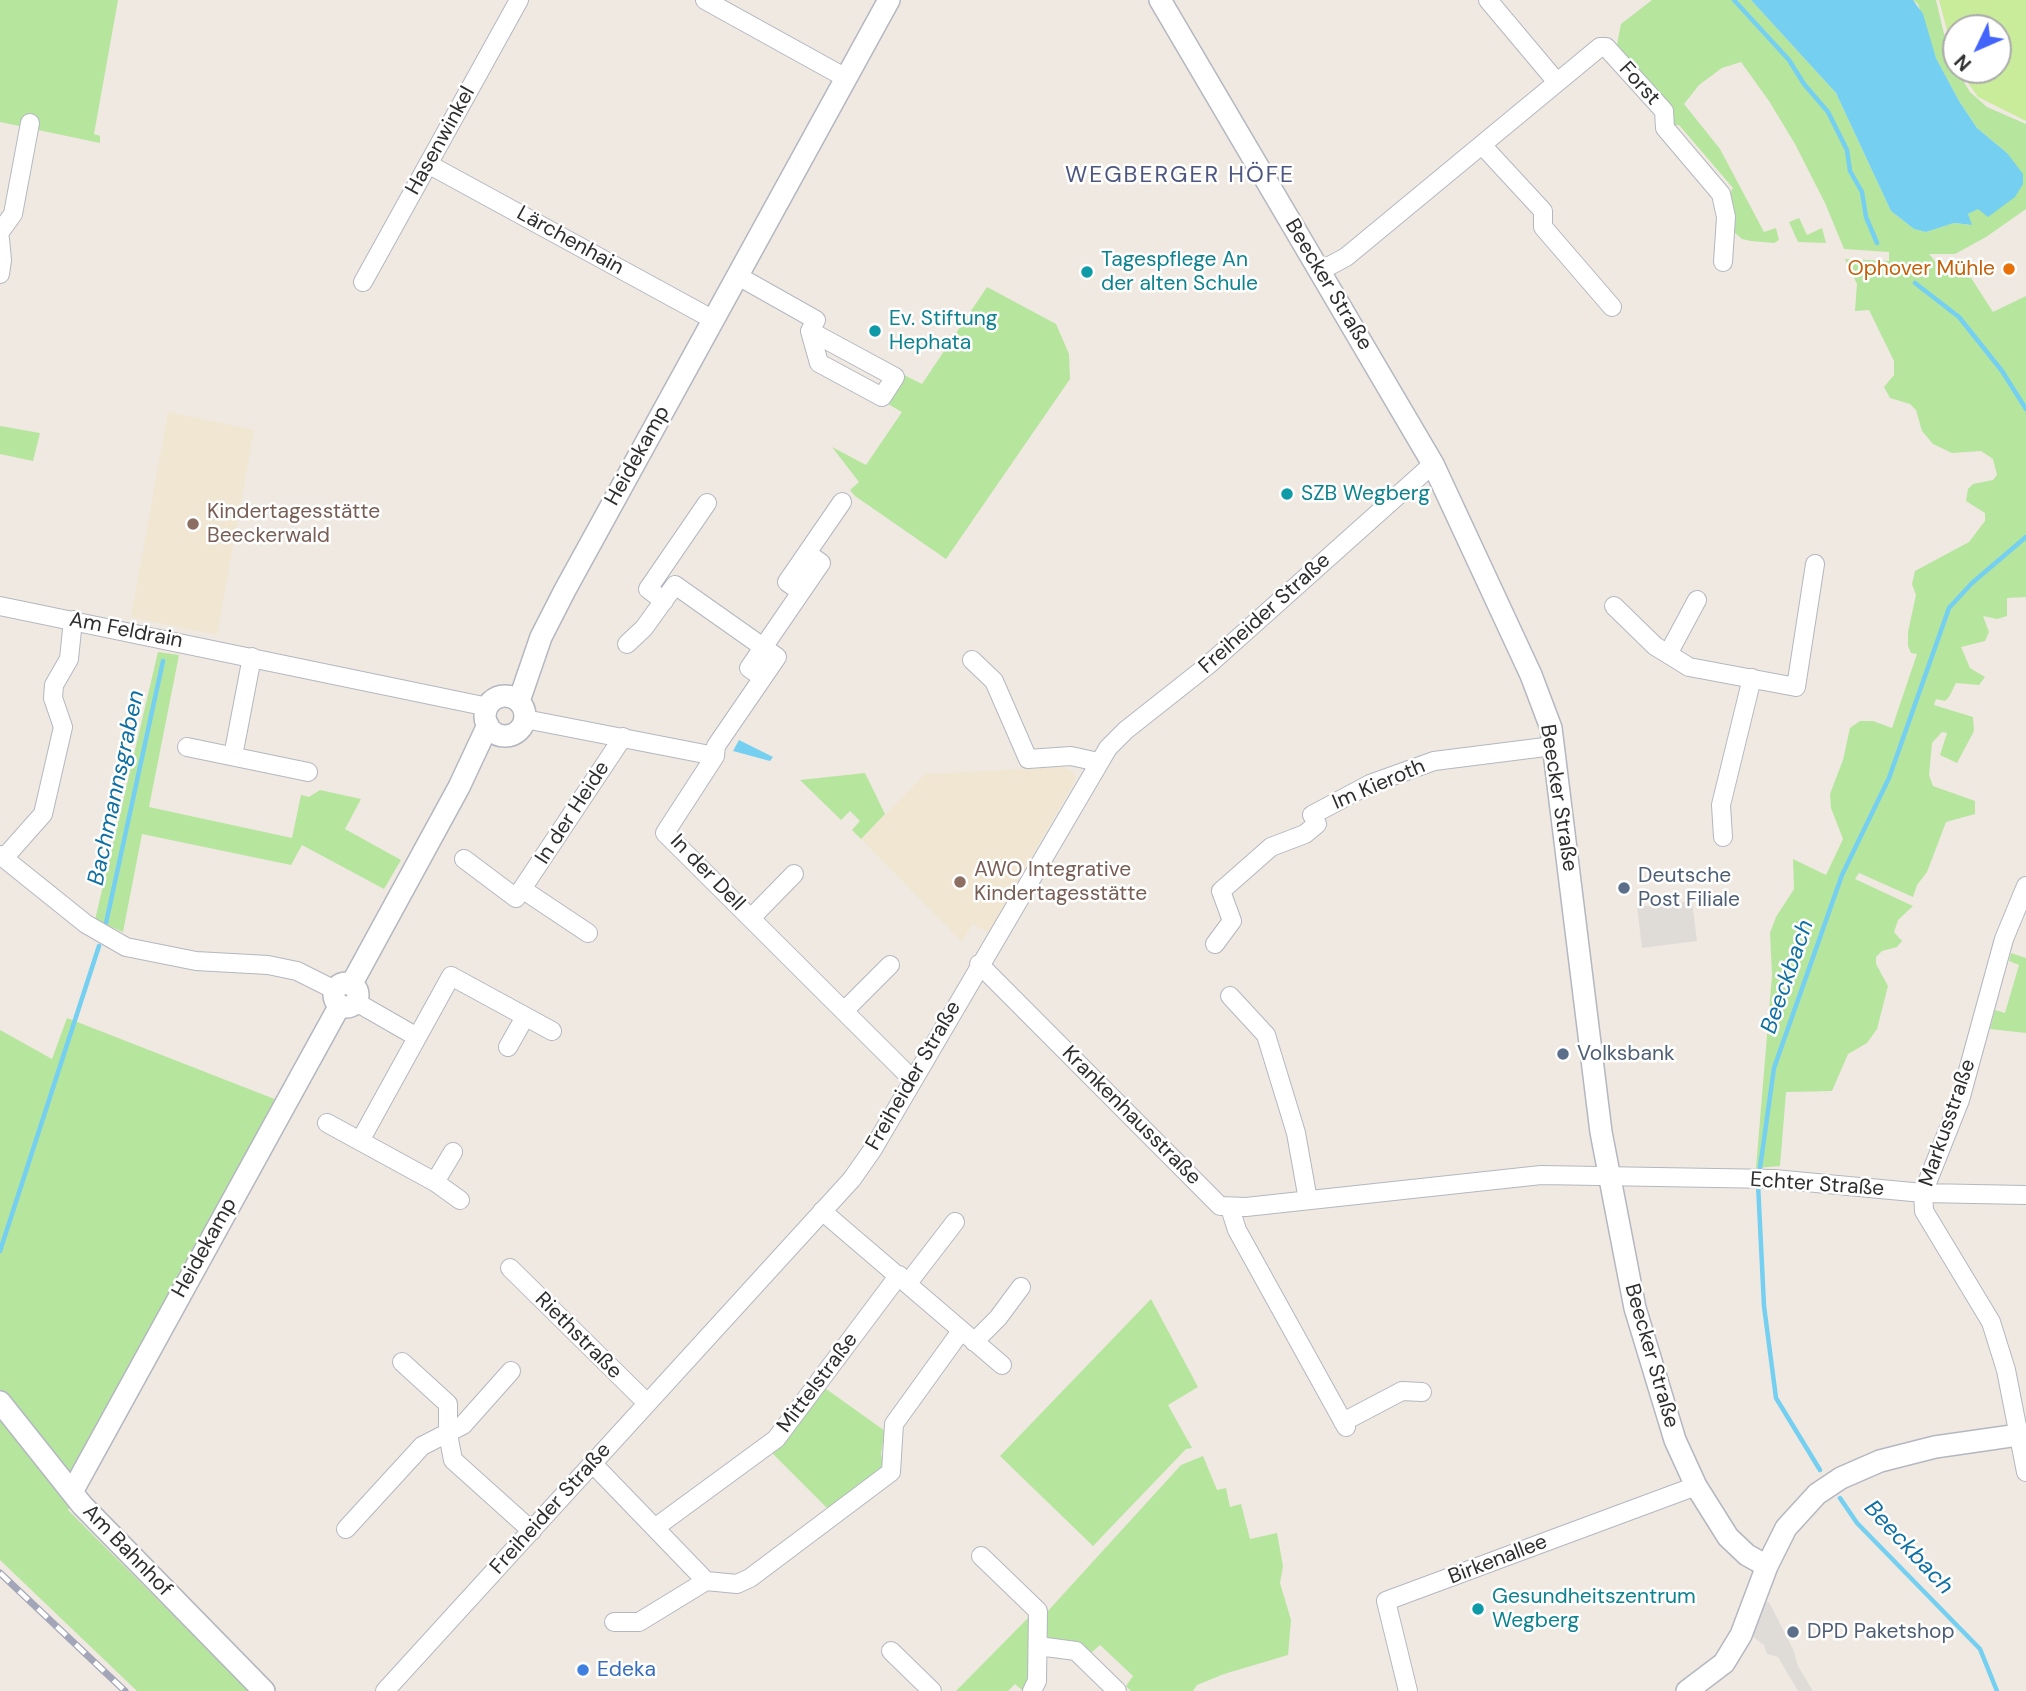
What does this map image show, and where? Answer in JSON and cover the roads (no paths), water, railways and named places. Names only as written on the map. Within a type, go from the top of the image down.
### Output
[{"type":"street","name":"Hasenwinkel","points":[[363,282],[519,0]]},
{"type":"street","points":[[705,0],[846,78]]},
{"type":"street","name":"Heidekamp","points":[[72,1492],[459,787],[505,714],[541,637],[712,319],[890,0]]},
{"type":"street","name":"Beecker Straße","points":[[1160,0],[1433,464],[1531,675],[1550,728],[1553,746],[1608,1177],[1635,1308],[1675,1440],[1696,1486],[1728,1537],[1747,1555],[1767,1566]]},
{"type":"street","points":[[1488,0],[1556,81]]},
{"type":"street","name":"Forst","points":[[1320,271],[1346,257],[1600,47],[1606,47],[1664,111],[1665,128],[1721,194],[1726,217],[1723,262]]},
{"type":"street","points":[[0,232],[13,214],[30,123]]},
{"type":"street","points":[[1482,145],[1543,211],[1543,228],[1612,307]]},
{"type":"street","name":"Lärchenhain","points":[[428,164],[712,319]]},
{"type":"street","points":[[0,239],[0,274]]},
{"type":"street","points":[[738,276],[816,320],[810,331],[819,363],[882,397],[895,377],[810,331]]},
{"type":"street","name":"Freiheider Straße","points":[[385,1691],[852,1179],[873,1149],[1098,762],[1126,730],[1207,667],[1433,464]]},
{"type":"street","points":[[763,647],[821,563],[807,553],[842,502]]},
{"type":"street","points":[[664,601],[648,589],[707,503]]},
{"type":"street","points":[[1614,606],[1655,646],[1689,667],[1796,687],[1815,564]]},
{"type":"street","points":[[659,572],[777,657],[716,746],[715,756]]},
{"type":"street","points":[[627,644],[645,628],[675,585]]},
{"type":"street","points":[[1668,654],[1697,600]]},
{"type":"street","name":"Am Feldrain","points":[[0,606],[252,657],[505,714]]},
{"type":"street","points":[[73,621],[69,659],[54,685],[53,698],[63,727],[43,814],[2,857],[86,924],[126,947],[196,961],[268,965],[297,971],[417,1037]]},
{"type":"street","points":[[233,756],[252,657]]},
{"type":"street","points":[[972,660],[993,681],[1028,759],[1071,756],[1098,762]]},
{"type":"street","points":[[1723,837],[1721,805],[1752,678]]},
{"type":"street","name":"In der Heide","points":[[505,714],[715,756]]},
{"type":"street","name":"In der Heide","points":[[522,889],[623,737]]},
{"type":"street","name":"Im Kieroth","points":[[1214,944],[1227,931],[1231,921],[1221,891],[1271,847],[1305,834],[1317,824],[1312,815],[1370,784],[1434,761],[1553,746]]},
{"type":"street","points":[[187,747],[308,772]]},
{"type":"street","name":"In der Dell","points":[[715,756],[665,833],[912,1079]]},
{"type":"street","points":[[464,859],[516,898],[522,889],[588,933]]},
{"type":"street","name":"In der Dell","points":[[751,918],[794,874]]},
{"type":"street","name":"Markusstraße","points":[[2026,886],[2004,939],[1960,1100],[1923,1193],[1924,1211],[1991,1322],[2023,1434],[2026,1472]]},
{"type":"street","name":"Krankenhausstraße","points":[[979,964],[1220,1206],[1230,1208]]},
{"type":"street","points":[[844,1011],[890,965]]},
{"type":"street","points":[[360,1141],[451,976],[552,1031]]},
{"type":"street","points":[[1230,996],[1266,1035],[1296,1133],[1308,1200]]},
{"type":"street","points":[[508,1047],[525,1017]]},
{"type":"street","points":[[327,1123],[435,1182],[460,1200]]},
{"type":"street","points":[[435,1182],[453,1153]]},
{"type":"street","points":[[1422,1392],[1402,1391],[1345,1424],[1237,1230],[1230,1208],[1541,1175],[1608,1177]]},
{"type":"street","name":"Echter Straße","points":[[1608,1177],[1757,1179],[1923,1193],[2026,1195]]},
{"type":"street","points":[[822,1211],[1002,1365]]},
{"type":"street","name":"Mittelstraße","points":[[656,1527],[776,1439],[903,1279],[955,1222]]},
{"type":"street","name":"Riethstraße","points":[[510,1268],[646,1403]]},
{"type":"street","points":[[614,1622],[639,1622],[706,1581],[737,1584],[750,1578],[891,1472],[894,1424],[967,1336],[998,1318],[1021,1287]]},
{"type":"street","points":[[402,1362],[448,1404],[448,1434],[453,1460],[532,1531]]},
{"type":"street","points":[[346,1529],[422,1446],[463,1425],[511,1371]]},
{"type":"street","name":"Am Bahnhof","points":[[0,1402],[72,1492],[264,1691]]},
{"type":"street","points":[[1687,1691],[1724,1663],[1741,1636],[1767,1566],[1786,1528],[1800,1510],[1841,1478],[1880,1461],[1935,1447],[2023,1434]]},
{"type":"street","points":[[593,1464],[706,1581]]},
{"type":"street","name":"Birkenallee","points":[[1408,1691],[1386,1601],[1696,1486]]},
{"type":"street","points":[[981,1556],[1038,1611],[1037,1681],[1032,1691]]},
{"type":"street","points":[[1038,1646],[1076,1651],[1117,1691]]},
{"type":"street","points":[[891,1651],[932,1691]]},
{"type":"water","points":[[1751,0],[1913,0],[1923,14],[1942,69],[1942,84],[1950,84],[1977,128],[2007,153],[2023,174],[2023,184],[2015,197],[1988,217],[1978,209],[1968,214],[1972,225],[1954,223],[1926,232],[1914,229],[1891,211],[1836,93]]},
{"type":"water","points":[[739,740],[773,757],[770,761],[733,751]]},
{"type":"waterway","name":"Beeckbach","points":[[1734,0],[1789,60],[1804,84],[1828,112],[1847,150],[1850,171],[1862,192],[1866,217],[1877,243]]},
{"type":"waterway","name":"Beeckbach","points":[[1915,283],[1959,317],[2002,371],[2026,409]]},
{"type":"waterway","name":"Beeckbach","points":[[1759,1175],[1774,1068],[1842,875],[1889,778],[1949,608],[1972,583],[2026,537]]},
{"type":"waterway","name":"Bachmannsgraben","points":[[106,923],[163,661]]},
{"type":"waterway","name":"Bachmannsgraben","points":[[0,1251],[99,946]]},
{"type":"waterway","name":"Beeckbach","points":[[1758,1184],[1764,1306],[1776,1398],[1820,1470]]},
{"type":"waterway","name":"Beeckbach","points":[[1840,1498],[1857,1523],[1980,1649],[1997,1691]]},
{"type":"railway","points":[[0,1573],[125,1691]]},
{"type":"place","name":"Ophover Mühle","points":[[2009,269]]},
{"type":"place","name":"Tagespflege An der alten Schule","points":[[1087,272]]},
{"type":"place","name":"Ev. Stiftung Hephata","points":[[875,331]]},
{"type":"place","name":"SZB Wegberg","points":[[1287,494]]},
{"type":"place","name":"Kindertagesstätte Beeckerwald","points":[[193,524]]},
{"type":"place","name":"AWO Integrative Kindertagesstätte","points":[[960,882]]},
{"type":"place","name":"Deutsche Post Filiale","points":[[1624,888]]},
{"type":"place","name":"Volksbank","points":[[1563,1054]]},
{"type":"place","name":"Gesundheitszentrum Wegberg","points":[[1478,1609]]},
{"type":"place","name":"DPD Paketshop","points":[[1793,1632]]},
{"type":"place","name":"Edeka","points":[[583,1670]]},
{"type":"district","name":"WEGBERGER HÖFE","points":[[1180,176]]}]
